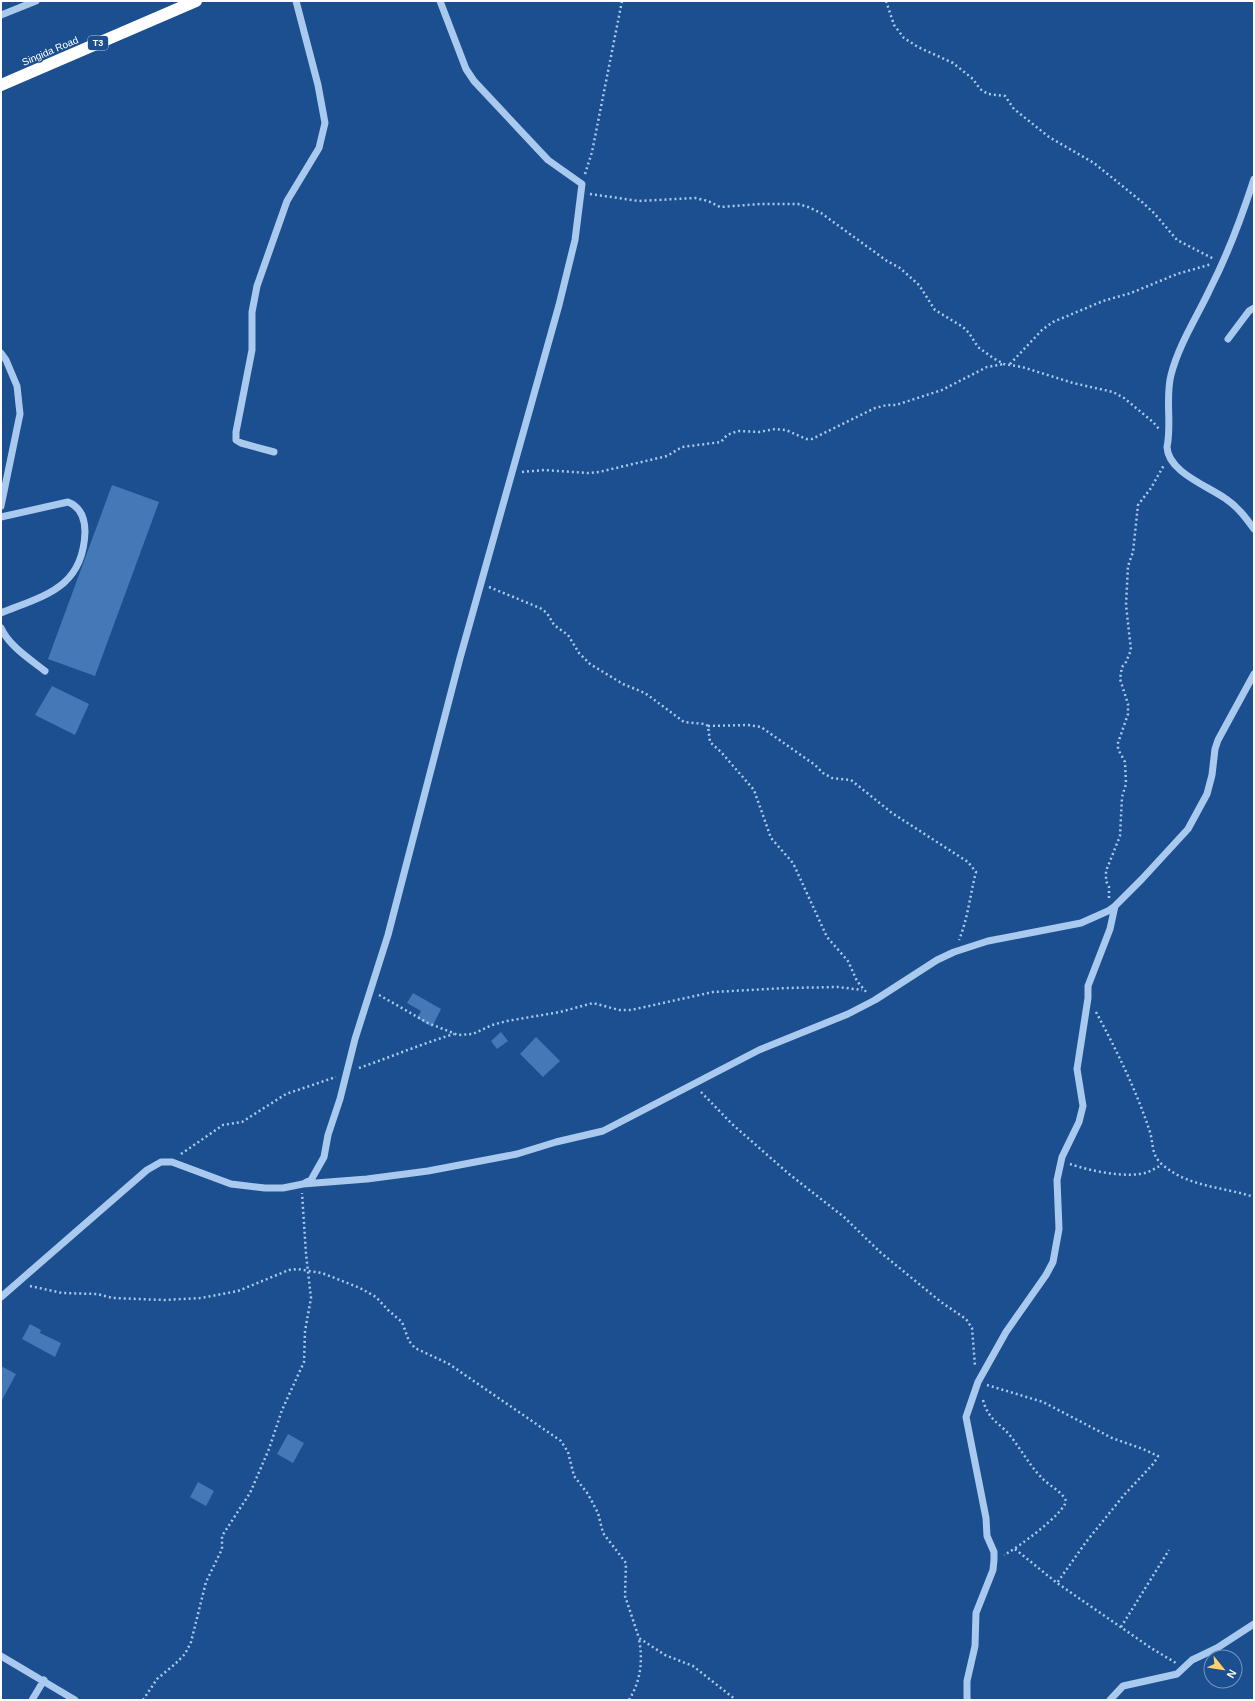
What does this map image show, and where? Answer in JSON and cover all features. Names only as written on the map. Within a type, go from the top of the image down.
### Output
[{"type":"highway","name":"Singida Road","points":[[1,85],[196,1]]},
{"type":"street","points":[[1,15],[36,1]]},
{"type":"street","points":[[274,452],[241,443],[236,440],[236,432],[252,350],[252,312],[257,286],[287,201],[319,148],[325,124],[318,85],[296,1]]},
{"type":"street","points":[[302,1184],[311,1180],[324,1157],[328,1135],[347,1073],[355,1039],[388,935],[480,584],[559,305],[575,240],[582,184],[548,160],[474,80],[466,69],[440,1]]},
{"type":"street","points":[[1254,179],[1221,265],[1175,361],[1170,376],[1168,405],[1168,455],[1177,467],[1228,500],[1241,512],[1254,529]]},
{"type":"street","points":[[1228,339],[1249,311],[1254,308]]},
{"type":"street","points":[[1,353],[6,360],[17,386],[20,414],[1,506]]},
{"type":"street","points":[[1,517],[68,502],[81,511],[85,525],[84,549],[78,565],[65,583],[50,593],[1,613]]},
{"type":"street","points":[[1,628],[3,634],[24,655],[45,670]]},
{"type":"street","points":[[1,1296],[147,1170],[161,1162],[172,1162],[231,1184],[265,1188],[283,1188],[302,1184],[399,1176],[517,1154],[556,1142],[604,1131],[759,1050],[848,1014],[875,1000],[937,960],[954,952],[988,941],[1081,923],[1108,911],[1115,906],[1176,843],[1196,816],[1207,794],[1218,740],[1254,674]]},
{"type":"street","points":[[967,1700],[967,1681],[975,1646],[976,1613],[992,1570],[994,1552],[987,1536],[986,1518],[966,1418],[1006,1332],[1046,1275],[1053,1262],[1059,1229],[1057,1180],[1062,1157],[1079,1122],[1084,1106],[1077,1076],[1077,1069],[1088,998],[1088,986],[1110,929],[1115,906]]},
{"type":"street","points":[[1110,1700],[1123,1686],[1173,1676],[1183,1667],[1254,1624]]},
{"type":"street","points":[[1,1656],[44,1680],[75,1700]]},
{"type":"street","points":[[32,1700],[44,1680]]},
{"type":"path","points":[[582,184],[592,152],[622,1]]},
{"type":"path","points":[[886,1],[894,25],[904,38],[918,48],[953,63],[972,79],[980,89],[994,95],[1005,96],[1014,109],[1049,137],[1094,163],[1142,202],[1154,213],[1177,240],[1220,262],[1177,274],[1131,293],[1103,301],[1053,322],[1042,330],[1010,364]]},
{"type":"path","points":[[581,192],[639,201],[695,198],[708,201],[720,207],[760,204],[798,204],[808,207],[821,213],[887,261],[900,268],[919,285],[935,310],[963,327],[978,347],[1004,364]]},
{"type":"path","points":[[512,473],[544,470],[588,473],[599,472],[668,456],[686,446],[721,442],[727,435],[738,431],[759,432],[774,429],[786,430],[806,439],[812,439],[875,408],[887,405],[896,405],[942,390],[987,368],[1004,364],[1010,364],[1113,392],[1124,398],[1153,422],[1164,436],[1169,438]]},
{"type":"path","points":[[1108,911],[1110,911],[1109,887],[1106,881],[1106,871],[1120,836],[1122,798],[1126,784],[1125,762],[1118,749],[1118,743],[1128,714],[1128,704],[1120,679],[1122,667],[1131,650],[1126,605],[1128,566],[1133,552],[1138,505],[1160,474],[1168,455]]},
{"type":"path","points":[[480,584],[540,608],[547,613],[554,625],[568,635],[579,653],[590,664],[623,684],[645,693],[684,722],[705,724],[708,726],[748,725],[761,727],[815,765],[823,773],[832,778],[851,780],[892,813],[968,862],[976,872],[969,897],[971,904],[954,952]]},
{"type":"path","points":[[708,726],[710,742],[721,752],[754,790],[771,838],[793,862],[827,937],[848,961],[863,990],[875,1000]]},
{"type":"path","points":[[161,1162],[172,1160],[222,1125],[242,1122],[286,1094],[454,1034],[473,1034],[497,1024],[560,1012],[593,1003],[619,1010],[631,1010],[713,992],[838,987],[863,990]]},
{"type":"path","points":[[371,991],[408,1010],[428,1023],[454,1034]]},
{"type":"path","points":[[1088,998],[1122,1063],[1149,1128],[1154,1155],[1162,1165],[1188,1179],[1254,1197]]},
{"type":"path","points":[[694,1084],[732,1124],[789,1174],[844,1217],[880,1252],[920,1286],[966,1319],[972,1328],[986,1412],[1004,1429],[1038,1474],[1064,1497],[1066,1501],[1064,1506],[1015,1549],[994,1560]]},
{"type":"path","points":[[1062,1157],[1071,1164],[1091,1170],[1123,1174],[1147,1172],[1162,1165]]},
{"type":"path","points":[[143,1700],[157,1679],[185,1654],[191,1642],[206,1582],[222,1550],[222,1536],[250,1493],[269,1449],[282,1410],[304,1362],[305,1331],[311,1298],[302,1184]]},
{"type":"path","points":[[18,1282],[34,1288],[62,1293],[97,1294],[113,1298],[164,1300],[220,1295],[238,1291],[288,1270],[308,1270],[336,1277],[376,1297],[402,1322],[409,1341],[415,1348],[449,1364],[561,1441],[568,1452],[574,1476],[588,1494],[598,1513],[605,1536],[626,1563],[625,1596],[639,1638],[641,1654],[640,1673],[629,1700]]},
{"type":"path","points":[[981,1383],[1043,1402],[1112,1438],[1158,1456],[1154,1463],[1124,1495],[1096,1529],[1057,1583]]},
{"type":"path","points":[[1015,1549],[1057,1583],[1183,1667]]},
{"type":"path","points":[[1121,1627],[1169,1550]]},
{"type":"path","points":[[639,1638],[665,1655],[693,1666],[736,1700]]},
{"type":"building","points":[[112,485],[159,502],[95,676],[48,659]]},
{"type":"building","points":[[52,686],[89,704],[75,735],[35,715]]},
{"type":"building","points":[[413,993],[441,1009],[432,1027],[417,1018],[421,1011],[407,1003]]},
{"type":"building","points":[[501,1032],[508,1041],[497,1049],[491,1041]]},
{"type":"building","points":[[536,1037],[560,1061],[543,1077],[520,1054]]},
{"type":"building","points":[[30,1324],[41,1330],[40,1333],[61,1343],[55,1357],[22,1339]]},
{"type":"building","points":[[1,1366],[16,1374],[1,1402]]},
{"type":"building","points":[[288,1434],[304,1443],[293,1463],[277,1454]]},
{"type":"building","points":[[198,1482],[214,1491],[206,1506],[190,1497]]}]
